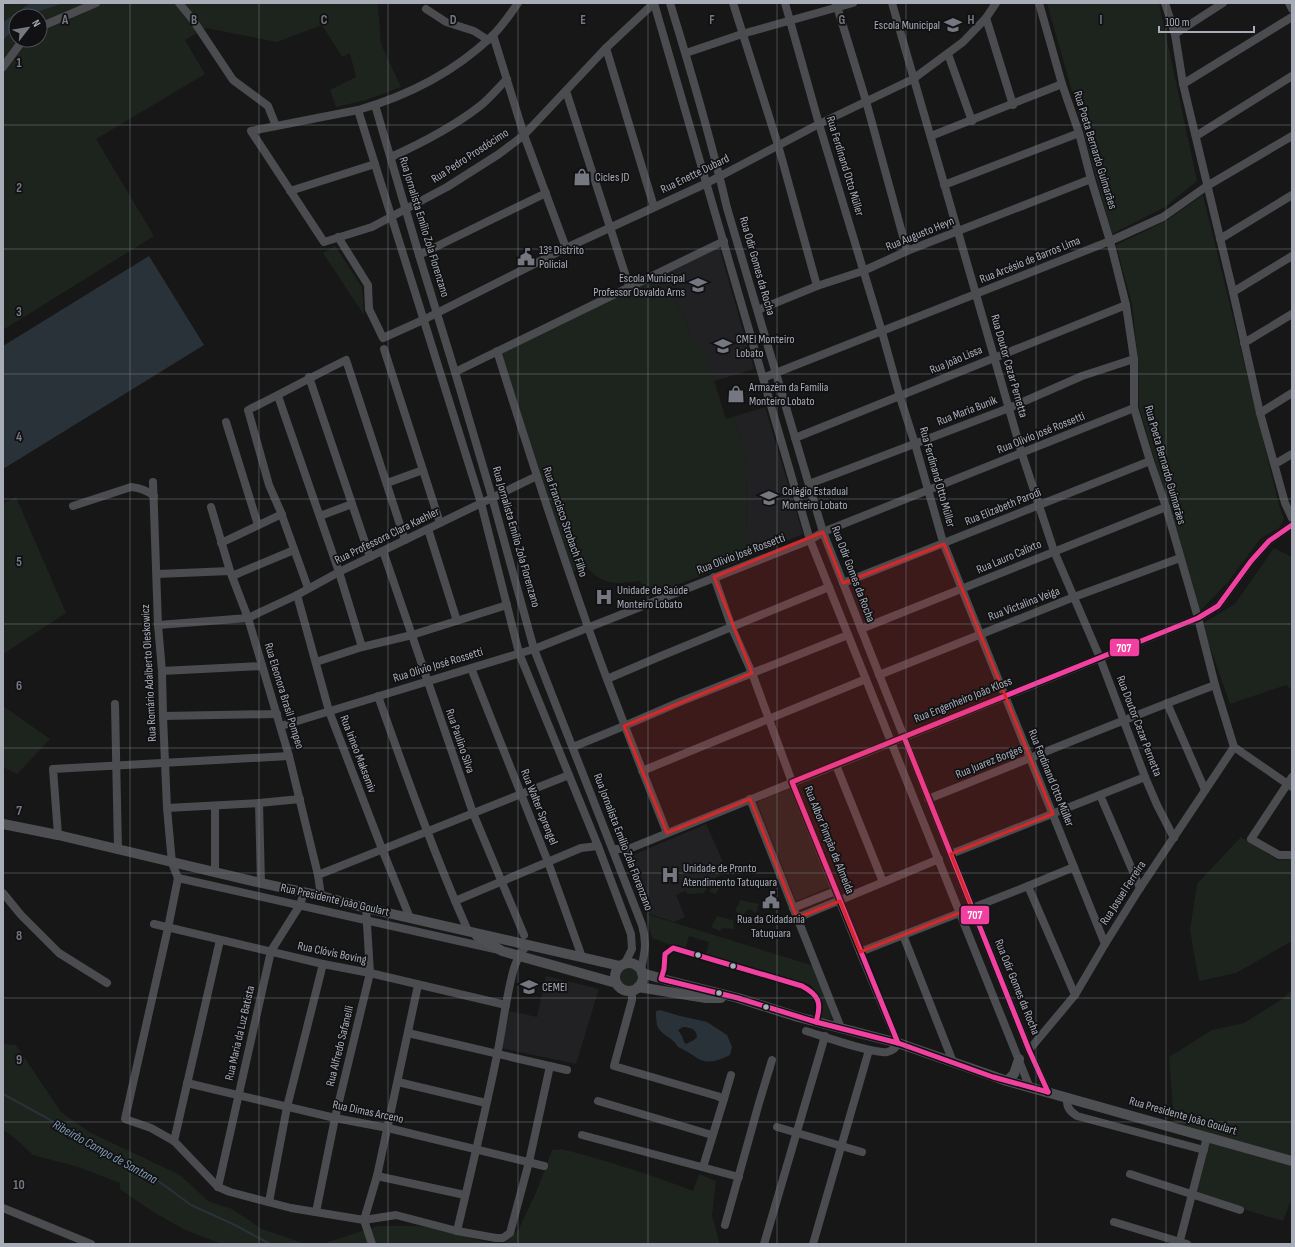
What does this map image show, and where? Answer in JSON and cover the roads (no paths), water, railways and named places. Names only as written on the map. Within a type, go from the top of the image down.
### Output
[{"type":"main road","name":"Rua Presidente João Goulart","points":[[3,824],[58,835],[172,863],[304,892],[366,908],[582,957],[622,964],[634,964],[641,971],[670,982],[738,998],[798,1017],[898,1043],[1007,1082],[1048,1092],[1292,1161]]},
{"type":"main road","name":"Rua Presidente João Goulart","points":[[468,931],[502,951],[616,983],[623,989],[635,989],[706,998],[738,998]]},
{"type":"main road","points":[[616,983],[615,974],[622,964]]},
{"type":"main road","points":[[635,989],[642,981],[641,971]]},
{"type":"main road","points":[[1007,1082],[1014,1074],[1019,1059]]},
{"type":"street","points":[[48,24],[96,3]]},
{"type":"street","points":[[179,3],[193,20],[233,80],[268,106],[276,126]]},
{"type":"street","points":[[375,164],[290,191],[251,131],[358,110],[375,105],[414,89],[442,74],[490,38],[518,3]]},
{"type":"street","name":"Rua Pedro Prosdócimo","points":[[290,191],[324,242],[372,227],[467,174],[499,154],[524,135],[606,48],[654,3]]},
{"type":"street","name":"Rua Odir Gomes da Rocha","points":[[654,3],[810,540],[1030,1088]]},
{"type":"street","name":"Rua Odir Gomes da Rocha","points":[[670,3],[686,53],[720,176],[727,208],[823,532],[928,799],[1029,1050],[1048,1092]]},
{"type":"street","points":[[733,3],[778,145],[817,286]]},
{"type":"street","name":"Rua Ferdinand Otto Müller","points":[[785,3],[819,124],[944,544],[1105,944]]},
{"type":"street","points":[[686,53],[837,5],[853,3]]},
{"type":"street","name":"Rua Doutor Cezar Pernetta","points":[[892,3],[1022,454],[1054,551],[1100,658],[1145,777],[1174,838]]},
{"type":"street","name":"Rua Enette Dubard","points":[[338,237],[368,285],[369,309],[383,338],[423,320],[566,248],[707,183],[819,124],[913,79],[963,42],[986,18],[996,3]]},
{"type":"street","name":"Rua Poeta Bernardo Guimarães","points":[[1039,3],[1110,241],[1126,305],[1134,359],[1134,408],[1166,508],[1198,618],[1215,685],[1234,747]]},
{"type":"street","points":[[1165,3],[1175,34],[1183,84],[1233,292],[1260,414],[1285,503],[1292,518]]},
{"type":"street","points":[[1175,34],[1224,3]]},
{"type":"street","points":[[1289,3],[1292,9]]},
{"type":"street","points":[[837,5],[866,101],[907,251]]},
{"type":"street","points":[[426,9],[446,22],[490,38],[507,79],[524,135],[566,248]]},
{"type":"street","points":[[986,18],[1013,105]]},
{"type":"street","points":[[1183,84],[1292,18]]},
{"type":"street","points":[[3,68],[18,48]]},
{"type":"street","points":[[606,48],[654,207]]},
{"type":"street","points":[[948,54],[972,120]]},
{"type":"street","points":[[1196,136],[1292,76]]},
{"type":"street","points":[[390,157],[421,143],[452,125],[480,105],[507,79]]},
{"type":"street","points":[[931,136],[1013,105],[1062,84]]},
{"type":"street","points":[[566,91],[629,286]]},
{"type":"street","name":"Rua Jornalista Emílio Zola Florenzano","points":[[375,105],[419,255],[456,372],[534,649],[638,913],[646,938],[641,971]]},
{"type":"street","name":"Rua Jornalista Emílio Zola Florenzano","points":[[358,110],[480,503],[519,653],[598,846],[631,934],[632,949],[622,964]]},
{"type":"street","points":[[944,185],[1078,133]]},
{"type":"street","name":"Rua Arcésio de Barros Lima","points":[[763,378],[976,295],[1110,241],[1163,217],[1207,186],[1292,136]]},
{"type":"street","name":"Rua Augusto Heyn","points":[[758,310],[817,286],[863,271],[907,251],[1091,179]]},
{"type":"street","points":[[419,255],[546,193]]},
{"type":"street","points":[[1220,238],[1292,195]]},
{"type":"street","points":[[456,372],[629,286],[724,241]]},
{"type":"street","points":[[1233,292],[1292,256]]},
{"type":"street","name":"Rua João Lissa","points":[[796,438],[1126,305]]},
{"type":"street","points":[[1244,343],[1292,314]]},
{"type":"street","points":[[384,349],[440,523]]},
{"type":"street","name":"Rua Francisco Strobach Filho","points":[[497,351],[588,628],[624,726],[667,833]]},
{"type":"street","name":"Rua Maria Bunik","points":[[809,484],[1009,408],[1082,376],[1134,359]]},
{"type":"street","points":[[308,588],[282,514],[269,485],[248,410],[278,396],[309,377],[346,360],[405,540]]},
{"type":"street","points":[[309,377],[370,557]]},
{"type":"street","points":[[1260,414],[1292,393]]},
{"type":"street","points":[[278,396],[339,572],[362,648]]},
{"type":"street","name":"Rua Olivio José Rossetti","points":[[280,726],[427,680],[534,649],[810,540],[823,532],[1022,454],[1134,408]]},
{"type":"street","points":[[226,422],[258,525]]},
{"type":"street","points":[[1275,464],[1292,454]]},
{"type":"street","name":"Rua Elizabeth Parodi","points":[[843,583],[1150,461]]},
{"type":"street","points":[[387,484],[423,470]]},
{"type":"street","name":"Rua Professora Clara Kaehler","points":[[248,618],[297,595],[339,572],[428,528],[537,476]]},
{"type":"street","name":"Rua Romário Adalberto Oleskowicz","points":[[153,482],[158,625],[162,671],[165,764],[172,863]]},
{"type":"street","points":[[72,506],[131,487],[148,491],[154,496]]},
{"type":"street","points":[[320,516],[352,504]]},
{"type":"street","name":"Rua Eleonora Brasil Pompeo","points":[[211,507],[231,574],[248,618],[289,756],[318,876],[321,896]]},
{"type":"street","name":"Rua Lauro Calixto","points":[[861,630],[962,590],[1054,551],[1166,508]]},
{"type":"street","points":[[221,543],[282,514]]},
{"type":"street","name":"Rua Engenheiro João Kloss","points":[[612,849],[631,848],[1198,618],[1218,606],[1251,561],[1269,541],[1292,525]]},
{"type":"street","points":[[428,528],[457,621]]},
{"type":"street","points":[[157,574],[231,574],[294,550]]},
{"type":"street","name":"Rua Paulino Silva","points":[[382,551],[473,813],[524,935]]},
{"type":"street","name":"Rua Victalina Veiga","points":[[879,675],[1074,597],[1180,558]]},
{"type":"street","name":"Rua Albor Pimpão de Almeida","points":[[714,578],[732,628],[752,673],[792,782],[898,1043]]},
{"type":"street","points":[[607,679],[829,587]]},
{"type":"street","name":"Rua Irineo Maksemiv","points":[[297,595],[329,711],[382,850],[410,918]]},
{"type":"street","points":[[316,662],[412,635],[507,605]]},
{"type":"street","points":[[158,625],[248,618]]},
{"type":"street","points":[[573,747],[682,701],[848,635]]},
{"type":"street","points":[[162,671],[262,666]]},
{"type":"street","name":"Rua Walter Sprengel","points":[[471,668],[548,862],[582,957]]},
{"type":"street","points":[[642,771],[866,679]]},
{"type":"street","name":"Rua Juarez Borges","points":[[928,799],[1030,759],[1123,720],[1215,685]]},
{"type":"street","points":[[378,696],[427,831],[468,931]]},
{"type":"street","points":[[1167,703],[1205,790]]},
{"type":"street","points":[[115,704],[118,850]]},
{"type":"street","points":[[163,716],[277,714]]},
{"type":"street","points":[[1234,747],[1290,782],[1251,839],[1279,855],[1292,855]]},
{"type":"street","name":"Rua Josuel Ferreira","points":[[1029,1050],[1075,995],[1140,888],[1234,747]]},
{"type":"street","points":[[58,835],[54,769],[289,756]]},
{"type":"street","points":[[836,765],[883,882]]},
{"type":"street","points":[[318,876],[569,775]]},
{"type":"street","points":[[951,854],[1145,777]]},
{"type":"street","points":[[1100,795],[1140,888]]},
{"type":"street","points":[[168,808],[259,804],[300,799]]},
{"type":"street","points":[[750,799],[841,1028]]},
{"type":"street","points":[[259,804],[260,883]]},
{"type":"street","points":[[214,806],[215,872]]},
{"type":"street","points":[[584,812],[589,806],[596,806]]},
{"type":"street","points":[[455,901],[581,848],[598,846]]},
{"type":"street","points":[[797,918],[939,859]]},
{"type":"street","points":[[172,863],[178,878],[124,1119],[151,1128],[174,1141],[218,1187],[230,1192],[269,1202],[316,1212],[364,1220],[396,1215],[457,1230],[503,1238],[510,1233],[529,1162],[550,1066]]},
{"type":"street","points":[[860,952],[1074,867]]},
{"type":"street","name":"Rua Presidente João Goulart","points":[[178,878],[502,951]]},
{"type":"street","points":[[1028,886],[1075,995]]},
{"type":"street","points":[[793,908],[836,891]]},
{"type":"street","name":"Rua Maria da Luz Batista","points":[[218,1187],[271,952],[300,906],[304,892]]},
{"type":"street","points":[[3,893],[21,915],[59,953],[107,983]]},
{"type":"street","name":"Rua Alfredo Safanelli","points":[[316,1212],[335,1118],[370,973],[366,908]]},
{"type":"street","name":"Rua Clóvis Boving","points":[[154,924],[322,964],[370,973],[506,1006]]},
{"type":"street","points":[[903,935],[953,1062]]},
{"type":"street","points":[[174,1141],[220,940]]},
{"type":"street","points":[[457,1230],[497,1054],[514,967],[526,946],[532,945]]},
{"type":"street","points":[[269,1202],[287,1107],[322,964]]},
{"type":"street","points":[[372,1244],[364,1220],[377,1176],[418,985]]},
{"type":"street","points":[[635,989],[614,1066],[724,1099]]},
{"type":"street","points":[[806,1031],[869,1050],[885,1052],[891,1051],[898,1043]]},
{"type":"street","points":[[408,1033],[567,1070]]},
{"type":"street","points":[[764,1244],[824,1036]]},
{"type":"street","points":[[813,1244],[869,1050]]},
{"type":"street","points":[[725,1225],[772,1060]]},
{"type":"street","points":[[703,1167],[731,1075]]},
{"type":"street","points":[[398,1082],[486,1103]]},
{"type":"street","name":"Rua Dimas Arceno","points":[[187,1083],[335,1118],[388,1128],[544,1166]]},
{"type":"street","points":[[1066,1097],[1067,1107],[1077,1116],[1204,1150]]},
{"type":"street","points":[[598,1101],[712,1135]]},
{"type":"street","points":[[777,1127],[862,1152]]},
{"type":"street","points":[[582,1135],[739,1177]]},
{"type":"street","points":[[1114,1222],[1182,1243],[1192,1195],[1207,1137]]},
{"type":"street","points":[[1130,1174],[1240,1210]]},
{"type":"street","points":[[377,1176],[465,1195]]},
{"type":"street","points":[[3,1208],[91,1244]]},
{"type":"waterway","name":"Ribeirão Campo de Santana","points":[[3,1094],[45,1117],[108,1155],[146,1172],[191,1205],[235,1225],[270,1244]]},
{"type":"place","name":"Escola Municipal","points":[[953,25]]},
{"type":"place","name":"Cicles JD","points":[[582,177]]},
{"type":"place","name":"13º Distrito Policial","points":[[526,257]]},
{"type":"place","name":"Escola Municipal Professor Osvaldo Arns","points":[[698,285]]},
{"type":"place","name":"CMEI Monteiro Lobato","points":[[723,346]]},
{"type":"place","name":"Armazém da Família Monteiro Lobato","points":[[736,394]]},
{"type":"place","name":"Colégio Estadual Monteiro Lobato","points":[[769,498]]},
{"type":"place","name":"Unidade de Saúde Monteiro Lobato","points":[[604,597]]},
{"type":"place","name":"Unidade de Pronto Atendimento Tatuquara","points":[[670,875]]},
{"type":"place","name":"Rua da Cidadania Tatuquara","points":[[771,900]]},
{"type":"place","name":"CEMEI","points":[[529,987]]}]
